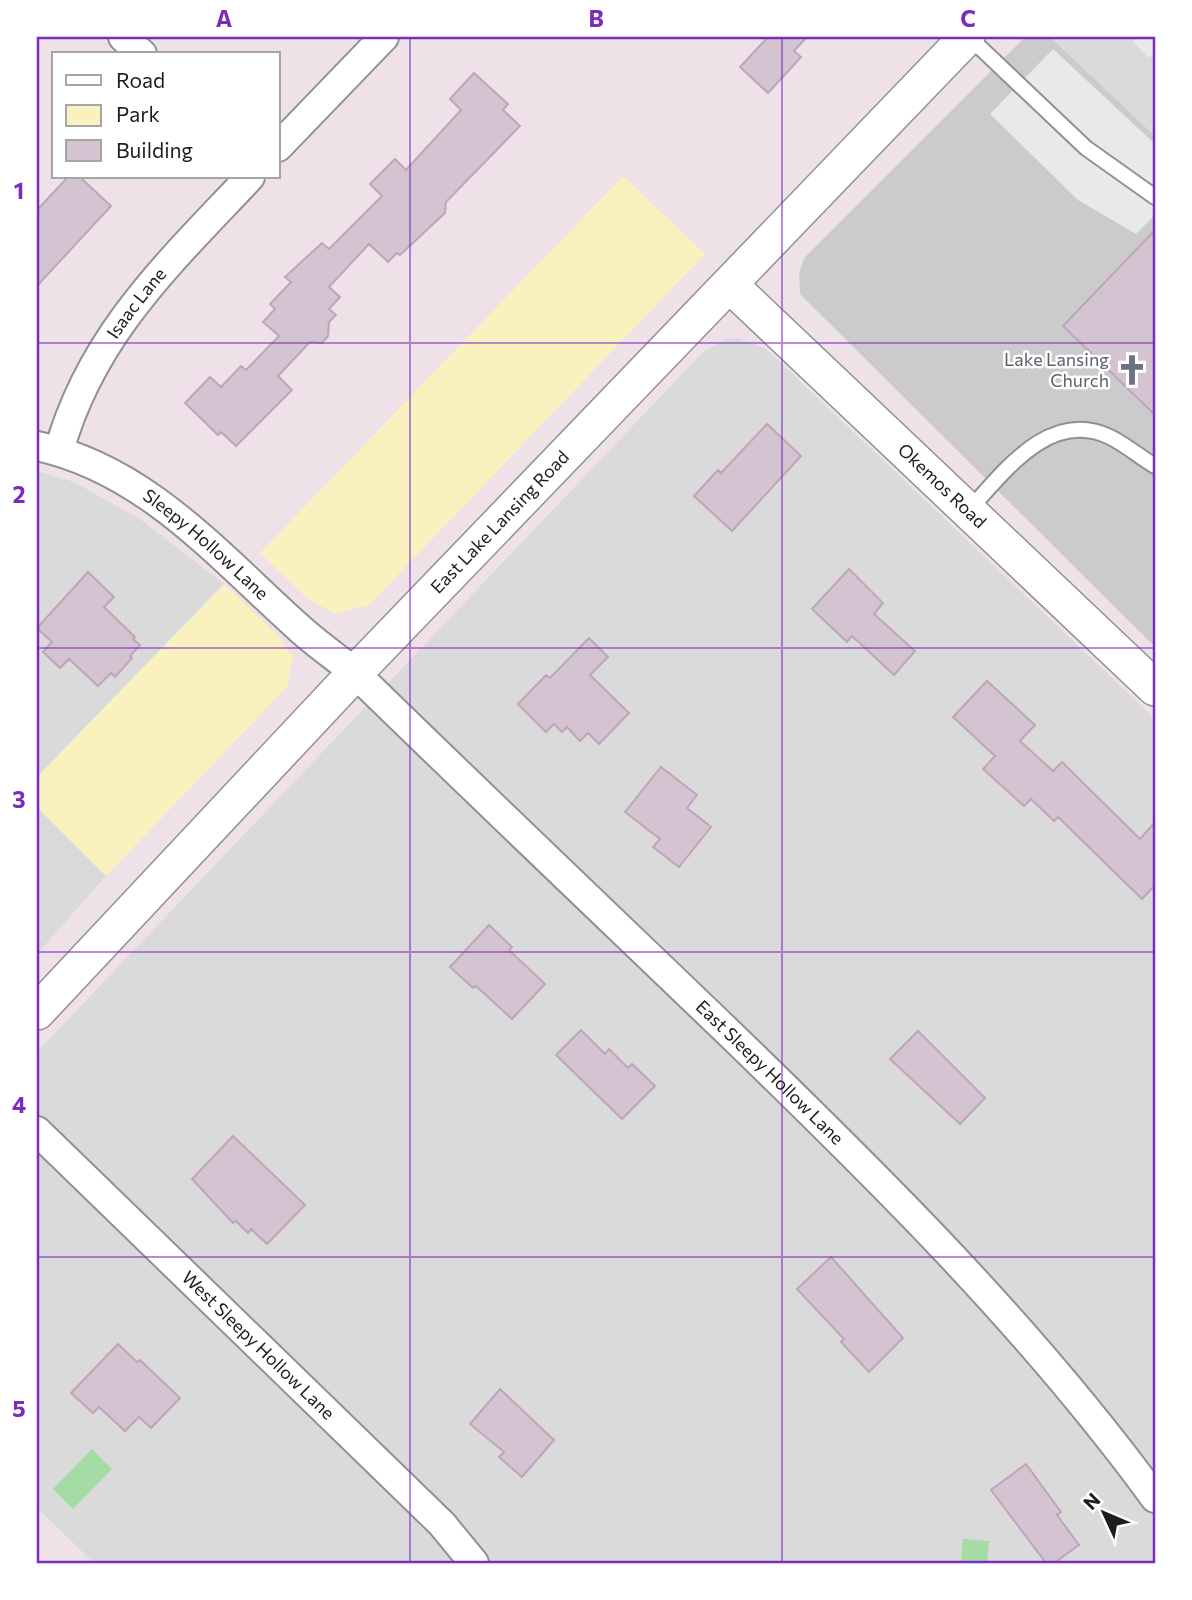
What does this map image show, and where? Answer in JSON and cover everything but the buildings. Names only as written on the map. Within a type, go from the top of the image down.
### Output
[{"type":"street","points":[[123,37],[140,52]]},
{"type":"street","points":[[280,145],[384,37]]},
{"type":"street","name":"East Lake Lansing Road","points":[[37,1012],[355,673],[968,37]]},
{"type":"street","name":"Isaac Lane","points":[[48,449],[69,414],[97,356],[124,314],[249,178]]},
{"type":"street","name":"Okemos Road","points":[[730,285],[1155,688]]},
{"type":"street","name":"Sleepy Hollow Lane","points":[[48,449],[107,471],[163,505],[299,629],[355,673]]},
{"type":"street","name":"East Sleepy Hollow Lane","points":[[355,673],[833,1134],[926,1228],[1073,1392],[1155,1498]]},
{"type":"street","name":"West Sleepy Hollow Lane","points":[[37,1131],[442,1524],[474,1563]]},
{"type":"lane","points":[[968,37],[1086,148],[1155,197]]},
{"type":"lane","points":[[968,511],[1030,446],[1052,434],[1079,431],[1108,436],[1155,466]]},
{"type":"shaded area","points":[[1025,37],[1050,37],[1155,136],[1155,647],[800,294],[799,273],[804,258]]},
{"type":"shaded area","points":[[1050,37],[1155,37],[1155,136]]},
{"type":"shaded area","points":[[1138,37],[1155,37],[1155,52],[1149,58],[1133,42]]},
{"type":"shaded area","points":[[1053,49],[1155,144],[1155,215],[1136,234],[1078,200],[990,114]]},
{"type":"shaded area","points":[[738,338],[766,349],[1155,719],[1155,1563],[94,1563],[37,1508],[37,1052],[702,353],[725,339]]},
{"type":"shaded area","points":[[37,471],[74,482],[140,519],[224,584],[37,777]]},
{"type":"shaded area","points":[[37,807],[106,876],[37,954]]},
{"type":"shaded area","points":[[92,1449],[112,1469],[73,1509],[53,1489]]},
{"type":"shaded area","points":[[963,1539],[989,1541],[987,1563],[961,1563]]},
{"type":"green space","points":[[623,176],[705,254],[368,606],[334,613],[308,599],[260,553]]},
{"type":"green space","points":[[224,584],[276,634],[293,657],[287,687],[106,876],[37,807],[37,777]]},
{"type":"place","name":"Lake Lansing Church","points":[[1132,370]]}]
